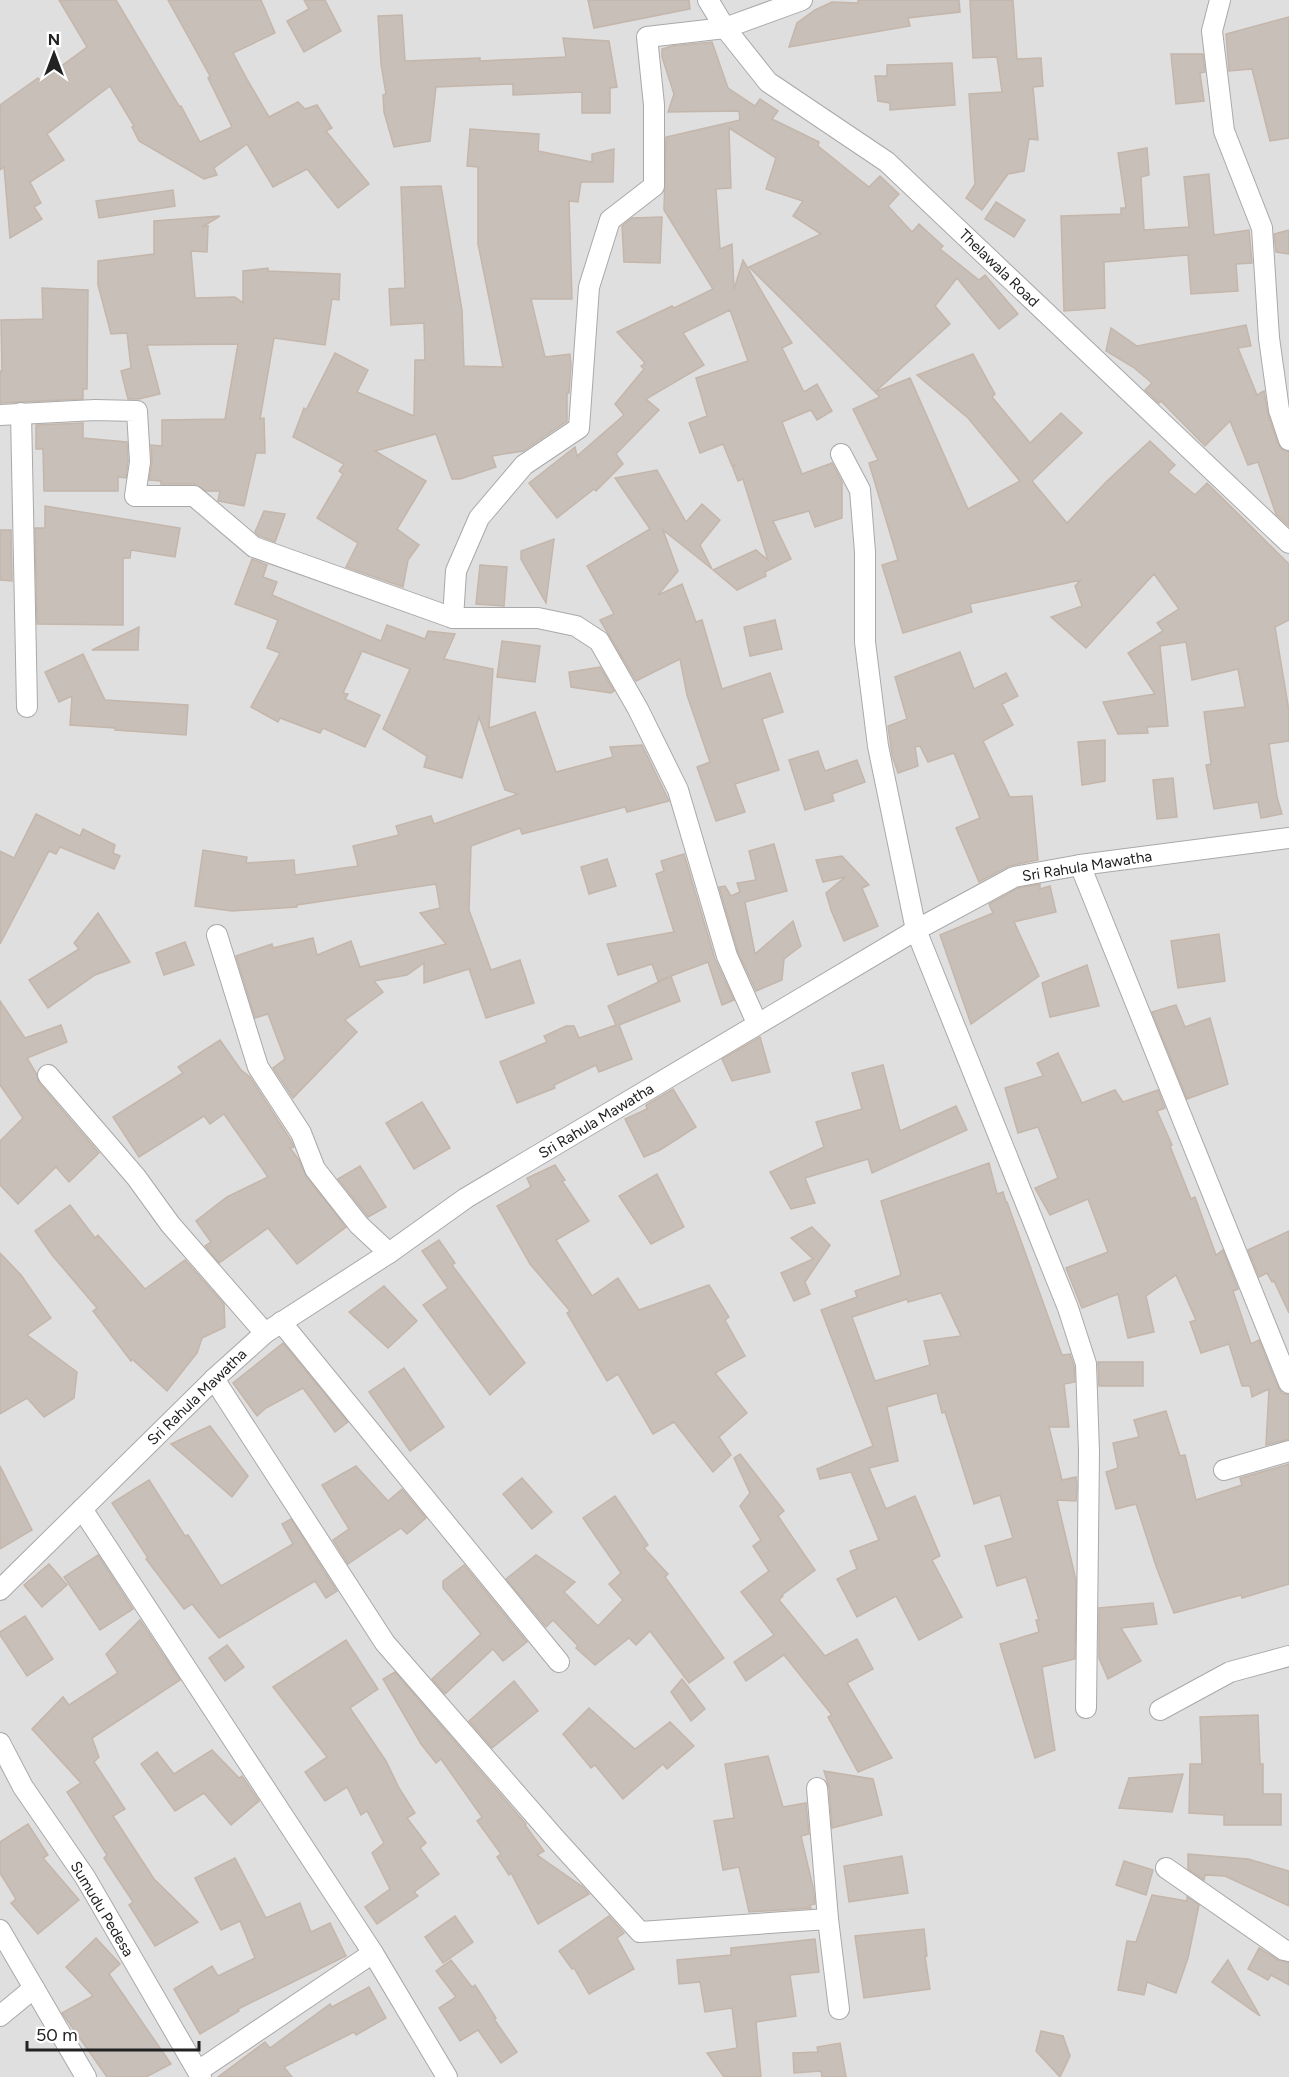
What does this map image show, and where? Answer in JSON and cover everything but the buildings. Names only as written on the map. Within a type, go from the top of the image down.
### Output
[{"type":"street","name":"Thelawala Road","points":[[708,0],[725,28],[768,82],[887,162],[1289,543]]},
{"type":"street","points":[[453,618],[456,571],[479,518],[524,465],[579,428],[589,287],[592,276],[610,220],[654,186],[654,105],[647,38],[725,28],[802,0]]},
{"type":"street","points":[[1220,0],[1212,31],[1224,131],[1262,228],[1269,338],[1279,410],[1289,440]]},
{"type":"street","points":[[0,414],[95,410],[137,411],[140,462],[135,496],[194,496],[254,547],[453,618],[538,618],[576,626],[599,641],[638,709],[678,790],[727,956],[757,1023]]},
{"type":"street","points":[[21,413],[27,707]]},
{"type":"street","points":[[841,454],[860,490],[865,552],[865,642],[875,723],[916,930],[1068,1308],[1086,1364],[1089,1452],[1086,1708]]},
{"type":"street","name":"Sri Rahula Mawatha","points":[[0,1590],[214,1379],[273,1328],[389,1253],[466,1198],[916,930],[1014,877],[1080,865],[1289,838]]},
{"type":"street","points":[[1080,865],[1289,1383]]},
{"type":"street","points":[[217,935],[258,1067],[301,1133],[315,1169],[359,1225],[389,1253]]},
{"type":"street","points":[[48,1075],[136,1177],[170,1224],[273,1328],[558,1662]]},
{"type":"street","points":[[214,1379],[385,1643],[640,1932],[828,1919]]},
{"type":"street","points":[[1224,1470],[1289,1451]]},
{"type":"street","points":[[82,1509],[374,1953],[447,2077]]},
{"type":"street","points":[[1160,1710],[1230,1672],[1289,1656]]},
{"type":"street","name":"Sumudu Pedesa","points":[[0,1743],[23,1786],[85,1877],[200,2074]]},
{"type":"street","points":[[817,1788],[828,1919],[839,2009]]},
{"type":"street","points":[[1166,1868],[1284,1950],[1289,1951]]},
{"type":"street","points":[[0,1930],[86,2077]]},
{"type":"street","points":[[200,2074],[374,1953]]},
{"type":"street","points":[[0,2016],[34,1989]]},
{"type":"shaded area","points":[[0,0],[1289,0],[1289,2077],[0,2077]]}]
